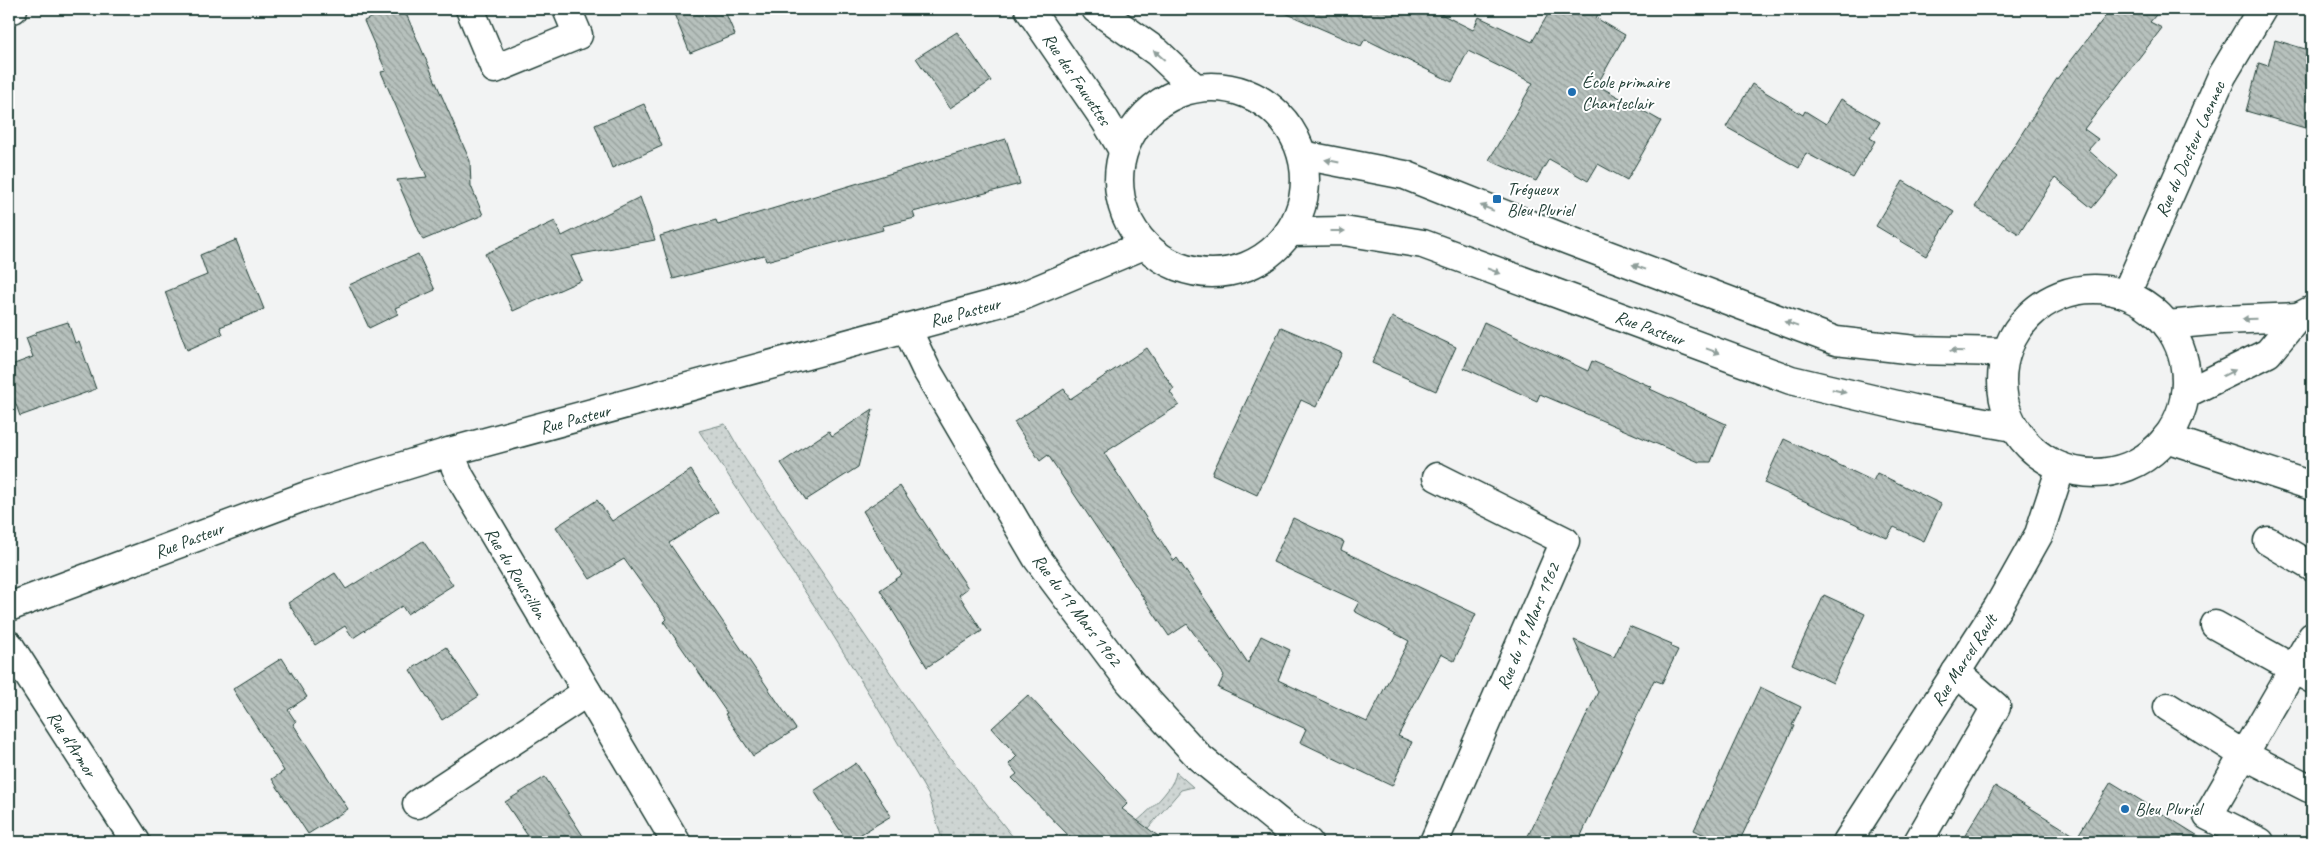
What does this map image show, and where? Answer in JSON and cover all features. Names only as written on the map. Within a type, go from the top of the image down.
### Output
[{"type":"street","points":[[9,10],[13,9]]},
{"type":"street","points":[[479,11],[495,69],[578,35],[567,9]]},
{"type":"street","name":"Rue des Fauvettes","points":[[1029,9],[1105,120],[1123,150]]},
{"type":"street","points":[[1096,9],[1157,52],[1195,88]]},
{"type":"street","name":"Rue du Docteur Laennec","points":[[2126,294],[2222,76],[2262,9]]},
{"type":"street","points":[[1223,87],[1250,94],[1273,109],[1291,130],[1302,156],[1306,182],[1301,208],[1289,232],[1270,252],[1247,267],[1220,273],[1192,271],[1166,262],[1144,245],[1130,224],[1121,201],[1118,175],[1123,150],[1134,128],[1150,110],[1172,95],[1195,88],[1223,87]]},
{"type":"street","points":[[1302,156],[1405,175],[1568,240],[1836,341],[1915,350],[2005,352]]},
{"type":"street","name":"Rue Pasteur","points":[[1289,232],[1344,231],[1422,244],[1792,380],[1918,410],[2013,427]]},
{"type":"street","name":"Rue Pasteur","points":[[9,606],[306,496],[449,452],[1020,297],[1144,245]]},
{"type":"street","points":[[2097,288],[2126,294],[2148,306],[2167,325],[2180,346],[2186,369],[2186,394],[2179,417],[2166,438],[2145,458],[2118,470],[2090,474],[2061,467],[2034,451],[2013,427],[2003,403],[2001,377],[2005,352],[2019,325],[2041,305],[2067,292],[2097,288]]},
{"type":"street","points":[[2167,325],[2305,313]]},
{"type":"street","points":[[2186,394],[2268,354],[2305,313]]},
{"type":"street","name":"Rue du 19 Mars 1962","points":[[907,328],[926,369],[1037,558],[1130,682],[1200,758],[1296,836],[1308,842]]},
{"type":"street","points":[[2166,438],[2312,486]]},
{"type":"street","name":"Rue du Roussillon","points":[[449,452],[460,477],[676,842]]},
{"type":"street","name":"Rue Marcel Rault","points":[[1847,842],[1998,607],[2039,534],[2061,467]]},
{"type":"street","name":"Rue du 19 Mars 1962","points":[[1434,842],[1565,541],[1437,477]]},
{"type":"street","points":[[2268,541],[2312,566]]},
{"type":"street","points":[[2215,625],[2303,674]]},
{"type":"street","points":[[2260,842],[2208,816],[2244,754],[2303,674],[2312,637]]},
{"type":"street","name":"Rue d'Armor","points":[[9,645],[136,842]]},
{"type":"street","points":[[1918,842],[1996,707],[1956,672]]},
{"type":"street","points":[[417,804],[587,692]]},
{"type":"street","points":[[2168,707],[2244,754],[2309,788]]},
{"type":"shaded area","points":[[725,424],[745,459],[936,740],[1017,842],[943,842],[929,796],[877,707],[823,619],[699,431]]},
{"type":"shaded area","points":[[1176,772],[1193,787],[1181,790],[1136,842],[1113,842],[1168,790]]},
{"type":"building","points":[[390,9],[404,9],[470,161],[471,186],[483,215],[423,240],[397,180],[427,177],[381,72],[386,71],[364,21]]},
{"type":"building","points":[[672,9],[724,9],[735,35],[690,53]]},
{"type":"building","name":"École primaire Chanteclair","points":[[1276,9],[1431,9],[1473,30],[1479,17],[1532,42],[1551,9],[1601,9],[1596,18],[1625,35],[1597,85],[1661,121],[1627,180],[1598,164],[1588,181],[1549,159],[1536,181],[1489,160],[1533,83],[1468,51],[1452,82],[1365,39],[1361,46]]},
{"type":"building","points":[[2111,9],[2161,9],[2150,22],[2162,28],[2084,129],[2098,139],[2088,150],[2118,176],[2092,208],[2055,178],[2019,234],[1975,207],[2056,80]]},
{"type":"building","points":[[957,32],[991,81],[950,108],[916,58]]},
{"type":"building","points":[[2275,40],[2312,51],[2312,130],[2246,111],[2259,63],[2268,66]]},
{"type":"building","points":[[1752,84],[1803,115],[1805,111],[1826,124],[1841,99],[1880,122],[1870,138],[1875,141],[1853,178],[1806,153],[1799,168],[1726,127]]},
{"type":"building","points":[[644,104],[662,146],[612,168],[595,125]]},
{"type":"building","points":[[1006,139],[1020,184],[913,212],[915,218],[882,226],[883,230],[766,261],[764,255],[673,279],[660,236],[716,220],[718,225]]},
{"type":"building","points":[[1903,181],[1954,212],[1926,256],[1876,226]]},
{"type":"building","points":[[640,197],[655,240],[571,256],[582,280],[513,311],[485,254],[555,221],[562,236]]},
{"type":"building","points":[[236,240],[264,309],[220,327],[223,334],[187,350],[165,292],[207,275],[200,255]]},
{"type":"building","points":[[418,254],[435,290],[395,308],[398,314],[369,328],[349,285]]},
{"type":"building","points":[[1392,317],[1456,347],[1436,391],[1372,363]]},
{"type":"building","points":[[68,322],[75,343],[79,341],[96,389],[20,416],[9,385],[9,366],[33,357],[26,338],[36,334],[36,332]]},
{"type":"building","points":[[1484,322],[1588,371],[1592,361],[1652,387],[1650,389],[1726,424],[1711,462],[1699,462],[1540,394],[1537,401],[1464,368]]},
{"type":"building","points":[[1281,327],[1342,353],[1316,407],[1301,400],[1257,495],[1212,474]]},
{"type":"building","points":[[1147,348],[1174,389],[1170,392],[1179,405],[1104,453],[1174,561],[1177,558],[1248,663],[1261,636],[1290,650],[1278,680],[1367,722],[1409,641],[1354,611],[1359,602],[1273,562],[1293,518],[1344,542],[1341,550],[1476,614],[1454,661],[1441,654],[1398,736],[1412,742],[1392,786],[1300,742],[1306,729],[1218,688],[1224,675],[1187,624],[1169,636],[1048,455],[1040,461],[1014,422],[1064,389],[1070,399]]},
{"type":"building","points":[[873,409],[858,467],[806,500],[781,463],[829,431],[832,436]]},
{"type":"building","points":[[1784,439],[1873,481],[1877,473],[1941,504],[1924,541],[1894,527],[1887,538],[1764,483]]},
{"type":"building","points":[[691,470],[718,512],[669,543],[796,729],[753,756],[725,714],[727,713],[664,622],[667,619],[624,559],[590,579],[556,527],[597,500],[612,521]]},
{"type":"building","points":[[900,486],[968,588],[959,595],[982,631],[927,667],[880,590],[902,575],[863,511]]},
{"type":"building","points":[[423,541],[453,585],[407,614],[402,606],[353,638],[345,626],[315,645],[288,603],[335,573],[346,589]]},
{"type":"building","points":[[1824,595],[1865,614],[1833,683],[1792,664]]},
{"type":"building","points":[[1629,626],[1672,644],[1671,647],[1678,650],[1662,683],[1654,680],[1578,842],[1525,842],[1598,692],[1574,640],[1614,657]]},
{"type":"building","points":[[446,647],[479,696],[442,720],[410,670]]},
{"type":"building","points":[[282,658],[307,697],[288,710],[296,722],[293,724],[348,809],[308,834],[272,779],[284,771],[233,689]]},
{"type":"building","points":[[1760,687],[1801,707],[1792,725],[1794,726],[1739,842],[1719,842],[1694,830]]},
{"type":"building","points":[[1028,695],[1128,803],[1122,809],[1166,842],[1075,842],[1012,778],[1017,774],[1009,764],[1017,756],[992,728]]},
{"type":"building","points":[[856,763],[891,816],[848,842],[814,791]]},
{"type":"building","points":[[545,777],[587,842],[532,842],[505,802]]},
{"type":"building","points":[[2111,782],[2208,842],[1961,842],[1995,786],[2077,837]]},
{"type":"place","name":"École primaire Chanteclair","points":[[1572,92]]},
{"type":"place","name":"Trégueux Bleu Pluriel","points":[[1497,199]]},
{"type":"place","name":"Bleu Pluriel","points":[[2125,809]]}]
